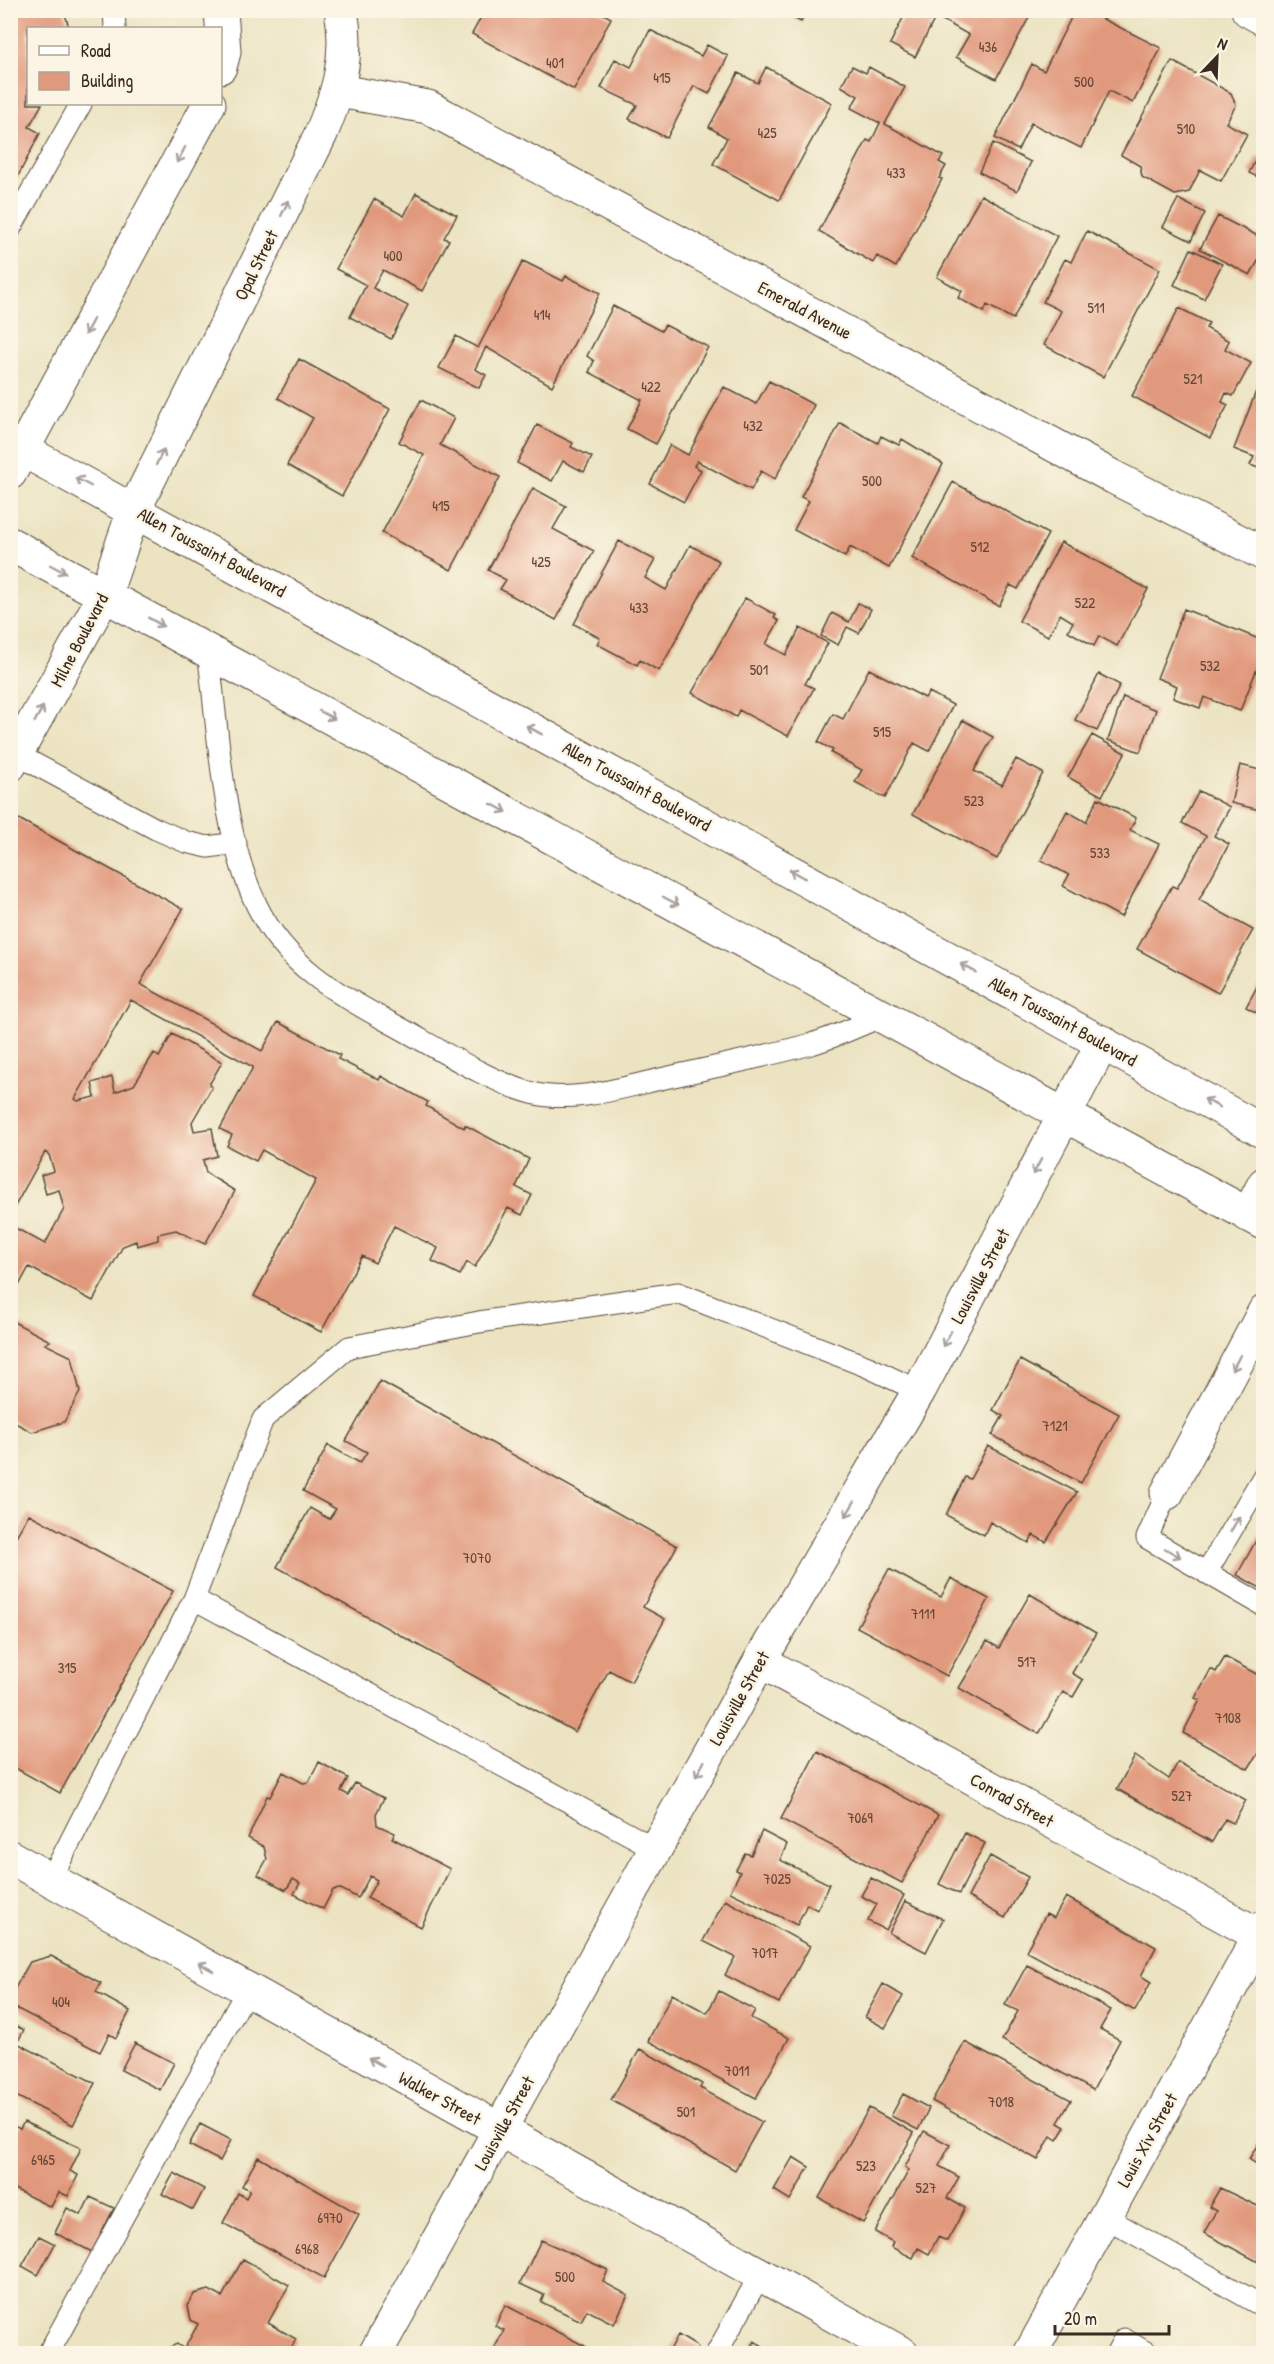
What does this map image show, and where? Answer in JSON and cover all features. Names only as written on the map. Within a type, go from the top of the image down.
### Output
[{"type":"street","points":[[221,10],[224,52],[222,60]]},
{"type":"street","name":"Opal Street","points":[[135,510],[320,136],[339,91],[345,61],[341,10]]},
{"type":"street","points":[[1248,10],[1263,19]]},
{"type":"street","name":"Emerald Avenue","points":[[339,91],[428,107],[1167,505],[1263,554]]},
{"type":"street","points":[[15,456],[208,105]]},
{"type":"street","name":"Allen Toussaint Boulevard","points":[[15,456],[135,510],[1263,1131]]},
{"type":"street","name":"Milne Boulevard","points":[[13,760],[105,594],[135,510]]},
{"type":"street","points":[[10,544],[1256,1219],[1263,1184]]},
{"type":"street","name":"Louisville Street","points":[[375,2354],[760,1661],[919,1391],[1103,1042]]},
{"type":"street","points":[[1167,1493],[1263,1312]]},
{"type":"street","name":"Conrad Street","points":[[760,1661],[1262,1934]]},
{"type":"street","name":"Walker Street","points":[[10,1857],[500,2132],[903,2354]]},
{"type":"street","name":"Louis Xiv Street","points":[[1030,2354],[1262,1934]]},
{"type":"lane","points":[[114,10],[115,27]]},
{"type":"lane","points":[[10,229],[80,105]]},
{"type":"lane","points":[[208,651],[224,775],[244,876],[258,908],[296,962],[320,982],[349,1000],[494,1077],[531,1093],[566,1097],[627,1086],[813,1043],[884,1016]]},
{"type":"lane","points":[[13,760],[186,842],[208,847],[236,843]]},
{"type":"lane","points":[[51,1879],[194,1599],[264,1419],[350,1347],[479,1322],[678,1293],[868,1367],[919,1391]]},
{"type":"lane","points":[[1206,1573],[1263,1475]]},
{"type":"lane","points":[[1167,1493],[1147,1538],[1263,1606]]},
{"type":"lane","points":[[194,1599],[656,1849]]},
{"type":"lane","points":[[48,2354],[248,1990]]},
{"type":"lane","points":[[1105,2217],[1263,2307]]},
{"type":"lane","points":[[716,2354],[760,2275]]},
{"type":"lane","points":[[1116,2354],[1124,2339],[1149,2354]]},
{"type":"building","points":[[10,10],[64,10],[69,27],[27,27],[27,105],[41,105],[29,127],[40,133],[10,192]]},
{"type":"building","points":[[485,10],[596,10],[611,18],[574,90],[472,34]]},
{"type":"building","points":[[778,10],[807,10],[801,22]]},
{"type":"building","points":[[907,10],[916,10],[934,20],[915,57],[890,44]]},
{"type":"building","points":[[925,10],[1033,10],[996,79],[956,57],[969,35]]},
{"type":"building","points":[[1075,10],[1085,10],[1161,48],[1133,103],[1109,91],[1081,148],[1031,123],[1018,150],[995,138],[1032,64],[1044,71]]},
{"type":"building","points":[[650,30],[701,56],[707,45],[728,56],[709,94],[694,86],[667,138],[629,119],[637,105],[601,88],[615,59],[631,67]]},
{"type":"building","points":[[1172,61],[1231,93],[1236,105],[1226,123],[1247,134],[1221,181],[1200,170],[1189,192],[1175,195],[1142,177],[1140,166],[1121,155]]},
{"type":"building","points":[[852,66],[866,73],[869,67],[905,87],[885,124],[943,156],[939,162],[946,166],[939,178],[942,179],[896,267],[877,256],[873,263],[819,231],[867,140],[871,142],[880,123],[851,108],[858,96],[841,86]]},
{"type":"building","points":[[766,67],[832,103],[779,200],[713,164],[727,138],[709,127],[738,73],[758,83]]},
{"type":"building","points":[[993,143],[1031,162],[1017,191],[979,172]]},
{"type":"building","points":[[1257,157],[1264,161],[1264,180],[1249,173]]},
{"type":"building","points":[[416,193],[457,215],[444,238],[449,240],[422,291],[383,270],[373,288],[408,306],[391,339],[350,317],[366,285],[336,269],[374,199],[404,216]]},
{"type":"building","points":[[981,195],[1057,236],[1013,319],[987,305],[984,312],[958,298],[962,291],[937,277]]},
{"type":"building","points":[[1178,199],[1205,213],[1191,241],[1163,227]]},
{"type":"building","points":[[1218,216],[1264,239],[1264,251],[1250,275],[1200,249]]},
{"type":"building","points":[[1087,231],[1160,269],[1103,377],[1044,345],[1061,311],[1043,302],[1065,259],[1071,262]]},
{"type":"building","points":[[1191,249],[1222,264],[1204,299],[1174,285]]},
{"type":"building","points":[[523,261],[563,281],[566,276],[600,293],[552,386],[486,347],[475,369],[486,375],[479,388],[439,368],[456,336],[478,348]]},
{"type":"building","points":[[613,306],[661,331],[665,325],[708,347],[656,444],[627,429],[642,400],[589,372],[594,361],[587,356]]},
{"type":"building","points":[[1179,308],[1209,323],[1206,328],[1229,341],[1225,349],[1251,363],[1233,396],[1226,393],[1222,402],[1228,405],[1210,438],[1132,396]]},
{"type":"building","points":[[299,359],[390,409],[342,496],[287,465],[313,418],[278,398]]},
{"type":"building","points":[[1263,373],[1264,470],[1250,465],[1254,457],[1234,449]]},
{"type":"building","points":[[769,381],[814,405],[775,479],[761,471],[751,490],[697,461],[694,466],[701,470],[684,502],[650,484],[670,445],[688,455],[724,387],[756,404]]},
{"type":"building","points":[[421,400],[454,418],[440,445],[500,477],[451,570],[382,533],[424,455],[399,442]]},
{"type":"building","points":[[840,423],[878,443],[881,436],[899,445],[902,439],[943,464],[889,568],[850,547],[845,557],[794,530],[809,501],[801,497]]},
{"type":"building","points":[[537,425],[573,443],[571,447],[592,457],[584,472],[563,461],[552,481],[517,463]]},
{"type":"building","points":[[953,482],[1048,534],[1018,589],[1010,585],[999,606],[912,558]]},
{"type":"building","points":[[533,488],[566,506],[553,529],[594,551],[556,620],[500,589],[506,580],[488,570]]},
{"type":"building","points":[[619,541],[655,560],[645,578],[666,590],[690,545],[719,561],[659,671],[640,660],[637,665],[597,644],[600,638],[574,624]]},
{"type":"building","points":[[1061,542],[1148,589],[1117,646],[1099,636],[1094,646],[1068,631],[1073,622],[1060,614],[1048,636],[1019,621]]},
{"type":"building","points":[[745,598],[776,615],[774,618],[779,621],[766,644],[786,655],[800,628],[828,643],[805,684],[814,688],[788,736],[739,710],[736,717],[692,693]]},
{"type":"building","points":[[858,603],[871,609],[859,633],[847,627],[838,645],[821,636],[832,613],[849,622]]},
{"type":"building","points":[[1184,609],[1264,641],[1264,651],[1240,711],[1204,697],[1200,708],[1173,698],[1177,686],[1157,678]]},
{"type":"building","points":[[869,669],[925,698],[929,692],[953,705],[929,751],[914,743],[885,798],[855,782],[862,770],[831,753],[833,750],[818,742],[833,714],[843,719]]},
{"type":"building","points":[[1099,674],[1120,685],[1097,731],[1075,720]]},
{"type":"building","points":[[1123,697],[1156,710],[1140,752],[1108,740]]},
{"type":"building","points":[[963,720],[993,737],[974,771],[1002,785],[1016,759],[1043,773],[997,859],[913,814]]},
{"type":"building","points":[[1092,735],[1125,753],[1102,796],[1068,777]]},
{"type":"building","points":[[1240,765],[1264,771],[1264,811],[1231,803]]},
{"type":"building","points":[[1199,791],[1230,807],[1214,836],[1229,844],[1199,900],[1253,930],[1218,993],[1137,949],[1172,886],[1177,888],[1206,836],[1182,823]]},
{"type":"building","points":[[1098,798],[1136,818],[1130,830],[1159,844],[1121,917],[1063,886],[1069,875],[1041,860],[1067,811],[1086,822]]},
{"type":"building","points":[[17,818],[183,909],[140,984],[262,1051],[278,1022],[340,1055],[338,1059],[379,1080],[381,1076],[428,1102],[426,1106],[464,1128],[465,1125],[529,1159],[516,1187],[532,1195],[522,1215],[508,1208],[475,1267],[467,1262],[460,1275],[432,1261],[438,1248],[394,1226],[375,1263],[362,1256],[321,1332],[254,1296],[316,1180],[262,1150],[256,1161],[227,1146],[232,1135],[220,1129],[253,1067],[131,1000],[75,1099],[78,1101],[95,1097],[92,1083],[112,1077],[115,1092],[134,1085],[154,1053],[159,1057],[172,1034],[222,1062],[209,1085],[212,1087],[192,1122],[194,1131],[212,1128],[217,1156],[203,1160],[206,1173],[235,1191],[205,1244],[176,1230],[158,1234],[158,1240],[137,1246],[136,1241],[123,1246],[93,1301],[29,1267],[10,1302],[10,1225],[45,1244],[64,1209],[59,1190],[46,1194],[41,1175],[54,1171],[49,1155],[45,1152],[10,1215],[10,830]]},
{"type":"building","points":[[1264,974],[1264,1017],[1246,1007]]},
{"type":"building","points":[[10,1320],[50,1341],[45,1344],[72,1357],[80,1392],[64,1422],[32,1432],[10,1420]]},
{"type":"building","points":[[1020,1360],[1119,1414],[1081,1483],[992,1435],[1003,1416],[993,1410]]},
{"type":"building","points":[[380,1381],[677,1546],[643,1607],[665,1619],[631,1682],[609,1670],[575,1732],[277,1567],[310,1508],[329,1519],[336,1509],[303,1491],[328,1445],[360,1463],[367,1452],[346,1441]]},
{"type":"building","points":[[988,1446],[1077,1492],[1046,1542],[1033,1535],[1029,1543],[990,1522],[984,1535],[946,1515],[965,1477],[970,1479]]},
{"type":"building","points":[[29,1514],[173,1591],[60,1793],[10,1765],[10,1547]]},
{"type":"building","points":[[1264,1526],[1264,1590],[1237,1575]]},
{"type":"building","points":[[889,1569],[941,1597],[951,1578],[989,1599],[947,1676],[857,1627]]},
{"type":"building","points":[[1030,1594],[1096,1633],[1072,1673],[1083,1680],[1073,1697],[1063,1692],[1039,1734],[959,1688],[987,1641],[999,1648]]},
{"type":"building","points":[[1225,1657],[1264,1678],[1264,1744],[1248,1769],[1183,1733],[1200,1700],[1195,1698],[1211,1669],[1216,1672]]},
{"type":"building","points":[[817,1751],[938,1815],[902,1883],[781,1819]]},
{"type":"building","points":[[1135,1756],[1169,1779],[1178,1762],[1246,1800],[1233,1823],[1225,1819],[1212,1842],[1117,1789]]},
{"type":"building","points":[[319,1762],[348,1778],[341,1791],[348,1795],[355,1783],[384,1798],[376,1814],[377,1825],[395,1833],[392,1838],[450,1869],[421,1927],[367,1898],[377,1880],[370,1876],[358,1898],[341,1889],[333,1890],[323,1909],[294,1894],[300,1883],[293,1879],[286,1890],[258,1875],[267,1859],[264,1847],[248,1838],[267,1796],[270,1797],[283,1772],[303,1783],[309,1782]]},
{"type":"building","points":[[762,1831],[787,1844],[780,1860],[829,1884],[817,1910],[807,1904],[797,1925],[730,1892],[740,1872],[736,1870],[745,1853],[751,1855]]},
{"type":"building","points":[[965,1833],[985,1843],[959,1894],[939,1884]]},
{"type":"building","points":[[990,1856],[1028,1877],[1005,1918],[968,1897]]},
{"type":"building","points":[[871,1878],[904,1895],[886,1930],[868,1921],[877,1904],[861,1896]]},
{"type":"building","points":[[1066,1897],[1156,1947],[1141,1976],[1151,1982],[1135,2011],[1026,1951],[1046,1914],[1054,1918]]},
{"type":"building","points":[[725,1900],[810,1946],[779,2003],[725,1975],[735,1957],[703,1941]]},
{"type":"building","points":[[905,1901],[943,1919],[926,1952],[889,1933]]},
{"type":"building","points":[[51,1956],[101,1983],[96,1992],[130,2011],[116,2038],[109,2034],[100,2052],[10,2005],[10,1997],[30,1962]]},
{"type":"building","points":[[1027,1965],[1111,2010],[1100,2029],[1120,2040],[1093,2090],[1002,2040],[1018,2011],[1005,2005]]},
{"type":"building","points":[[883,1984],[903,1996],[885,2028],[865,2017]]},
{"type":"building","points":[[719,1991],[755,2010],[751,2018],[789,2038],[756,2098],[648,2041],[672,1994],[707,2013]]},
{"type":"building","points":[[10,2023],[24,2030],[17,2043],[95,2083],[73,2125],[10,2093]]},
{"type":"building","points":[[965,2042],[1071,2100],[1058,2123],[1065,2127],[1057,2140],[1051,2136],[1038,2160],[932,2101]]},
{"type":"building","points":[[135,2043],[174,2063],[160,2090],[121,2070]]},
{"type":"building","points":[[640,2049],[702,2084],[700,2088],[762,2122],[735,2170],[611,2100]]},
{"type":"building","points":[[903,2094],[929,2108],[918,2130],[891,2116]]},
{"type":"building","points":[[869,2108],[914,2133],[863,2223],[819,2198]]},
{"type":"building","points":[[24,2122],[81,2148],[70,2171],[78,2175],[68,2196],[59,2192],[51,2207],[10,2187],[10,2124],[20,2129]]},
{"type":"building","points":[[200,2124],[231,2140],[220,2161],[189,2145]]},
{"type":"building","points":[[924,2131],[950,2145],[939,2166],[959,2177],[947,2198],[965,2208],[947,2241],[938,2237],[929,2254],[918,2248],[913,2258],[891,2247],[893,2242],[875,2232],[909,2170],[905,2167]]},
{"type":"building","points":[[1264,2134],[1264,2169],[1249,2159]]},
{"type":"building","points":[[258,2157],[359,2214],[324,2278],[223,2223],[238,2193],[246,2198],[250,2190],[242,2186]]},
{"type":"building","points":[[793,2157],[809,2167],[790,2200],[774,2190]]},
{"type":"building","points":[[174,2173],[204,2189],[193,2210],[162,2194]]},
{"type":"building","points":[[1220,2188],[1264,2209],[1264,2265],[1204,2233],[1216,2211],[1209,2207]]},
{"type":"building","points":[[90,2197],[114,2208],[92,2252],[55,2233],[67,2208],[81,2215]]},
{"type":"building","points":[[39,2236],[55,2244],[38,2275],[22,2266]]},
{"type":"building","points":[[541,2240],[608,2270],[603,2282],[628,2295],[614,2324],[587,2310],[581,2321],[541,2302],[544,2295],[520,2284]]},
{"type":"building","points":[[243,2259],[289,2285],[268,2323],[296,2339],[288,2354],[162,2354],[165,2349],[177,2344],[184,2349],[198,2324],[191,2320],[188,2306],[194,2294],[209,2290],[222,2297]]},
{"type":"building","points":[[505,2305],[585,2346],[581,2354],[498,2354],[493,2351],[504,2330],[495,2326]]},
{"type":"building","points":[[678,2335],[698,2347],[694,2354],[668,2354]]},
{"type":"building","points":[[754,2341],[777,2354],[747,2354]]}]
